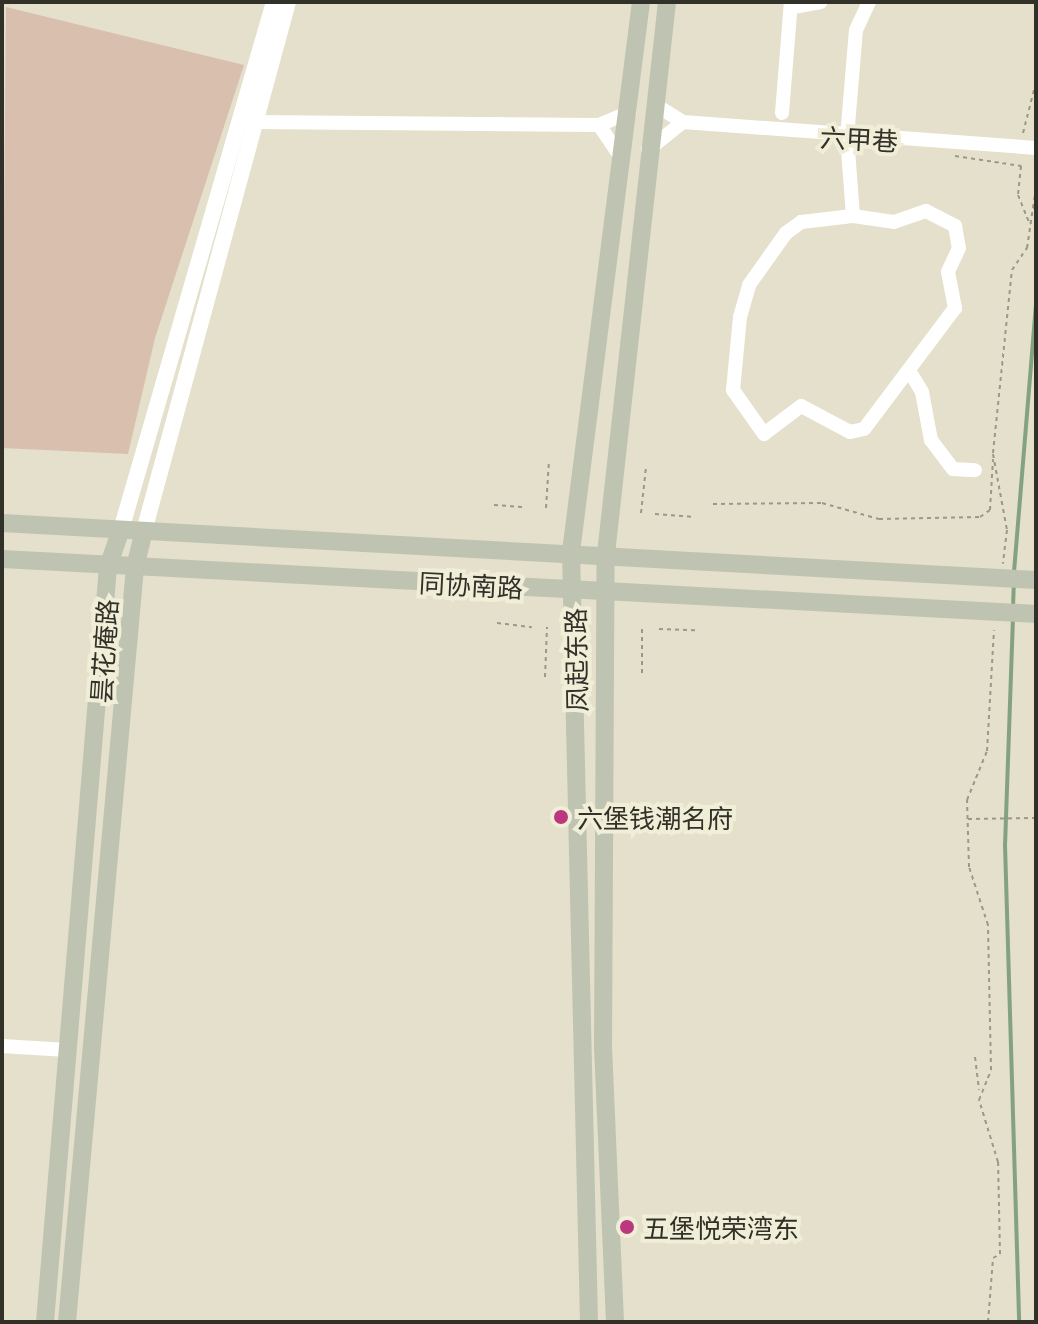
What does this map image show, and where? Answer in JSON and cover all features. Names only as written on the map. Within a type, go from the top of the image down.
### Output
[{"type":"main road","name":"凤起东路","points":[[589,1322],[571,552],[641,2]]},
{"type":"main road","name":"凤起东路","points":[[615,1322],[603,1047],[606,554],[648,150],[667,2]]},
{"type":"main road","name":"同协南路","points":[[2,523],[1036,580]]},
{"type":"main road","name":"昙花庵路","points":[[45,1322],[108,567],[121,530]]},
{"type":"main road","name":"昙花庵路","points":[[67,1322],[135,567],[144,531]]},
{"type":"main road","name":"同协南路","points":[[2,559],[108,567],[574,590],[606,589],[994,618],[1036,614]]},
{"type":"street","name":"昙花庵路","points":[[144,531],[274,2]]},
{"type":"street","name":"昙花庵路","points":[[121,530],[246,122],[288,2]]},
{"type":"street","points":[[782,113],[793,5],[821,2]]},
{"type":"street","points":[[853,216],[857,191],[847,137],[856,30],[869,2]]},
{"type":"street","name":"六甲巷","points":[[654,104],[683,122],[847,137],[1036,148]]},
{"type":"street","points":[[246,122],[599,125],[629,112]]},
{"type":"street","points":[[648,150],[683,122]]},
{"type":"street","points":[[599,125],[622,159]]},
{"type":"street","points":[[926,211],[947,220],[959,237],[948,272],[955,308],[873,422],[850,432],[801,406],[764,434],[733,390],[740,317],[768,256],[801,222],[853,216],[894,222],[926,211]]},
{"type":"street","points":[[910,372],[922,392],[931,440],[953,469],[975,470]]},
{"type":"street","points":[[2,1046],[67,1050]]},
{"type":"path","points":[[1011,132],[1024,133],[1036,82]]},
{"type":"path","points":[[948,155],[1021,166],[1018,195],[1031,226]]},
{"type":"path","points":[[993,454],[1007,530],[999,577]]},
{"type":"path","points":[[546,508],[549,460]]},
{"type":"path","points":[[641,513],[646,467]]},
{"type":"path","points":[[494,505],[525,507]]},
{"type":"path","points":[[655,514],[695,517]]},
{"type":"path","points":[[979,1092],[991,1070],[988,925],[969,867],[967,819],[969,779],[987,751],[994,618]]},
{"type":"path","points":[[497,623],[532,627]]},
{"type":"path","points":[[545,677],[547,627]]},
{"type":"path","points":[[642,629],[642,677]]},
{"type":"path","points":[[659,629],[695,630]]},
{"type":"path","points":[[967,819],[1036,818]]},
{"type":"path","points":[[975,1057],[979,1092],[998,1162],[1000,1254],[993,1258],[988,1322]]},
{"type":"shaded area","points":[[6,7],[244,65],[155,338],[128,454],[2,448]]},
{"type":"waterway","points":[[1014,572],[1036,306]]},
{"type":"waterway","points":[[1013,608],[1014,585]]},
{"type":"waterway","points":[[1013,617],[1005,845],[1019,1322]]},
{"type":"place","name":"六堡钱潮名府","points":[[561,817]]},
{"type":"place","name":"五堡悦荣湾东","points":[[627,1227]]}]
